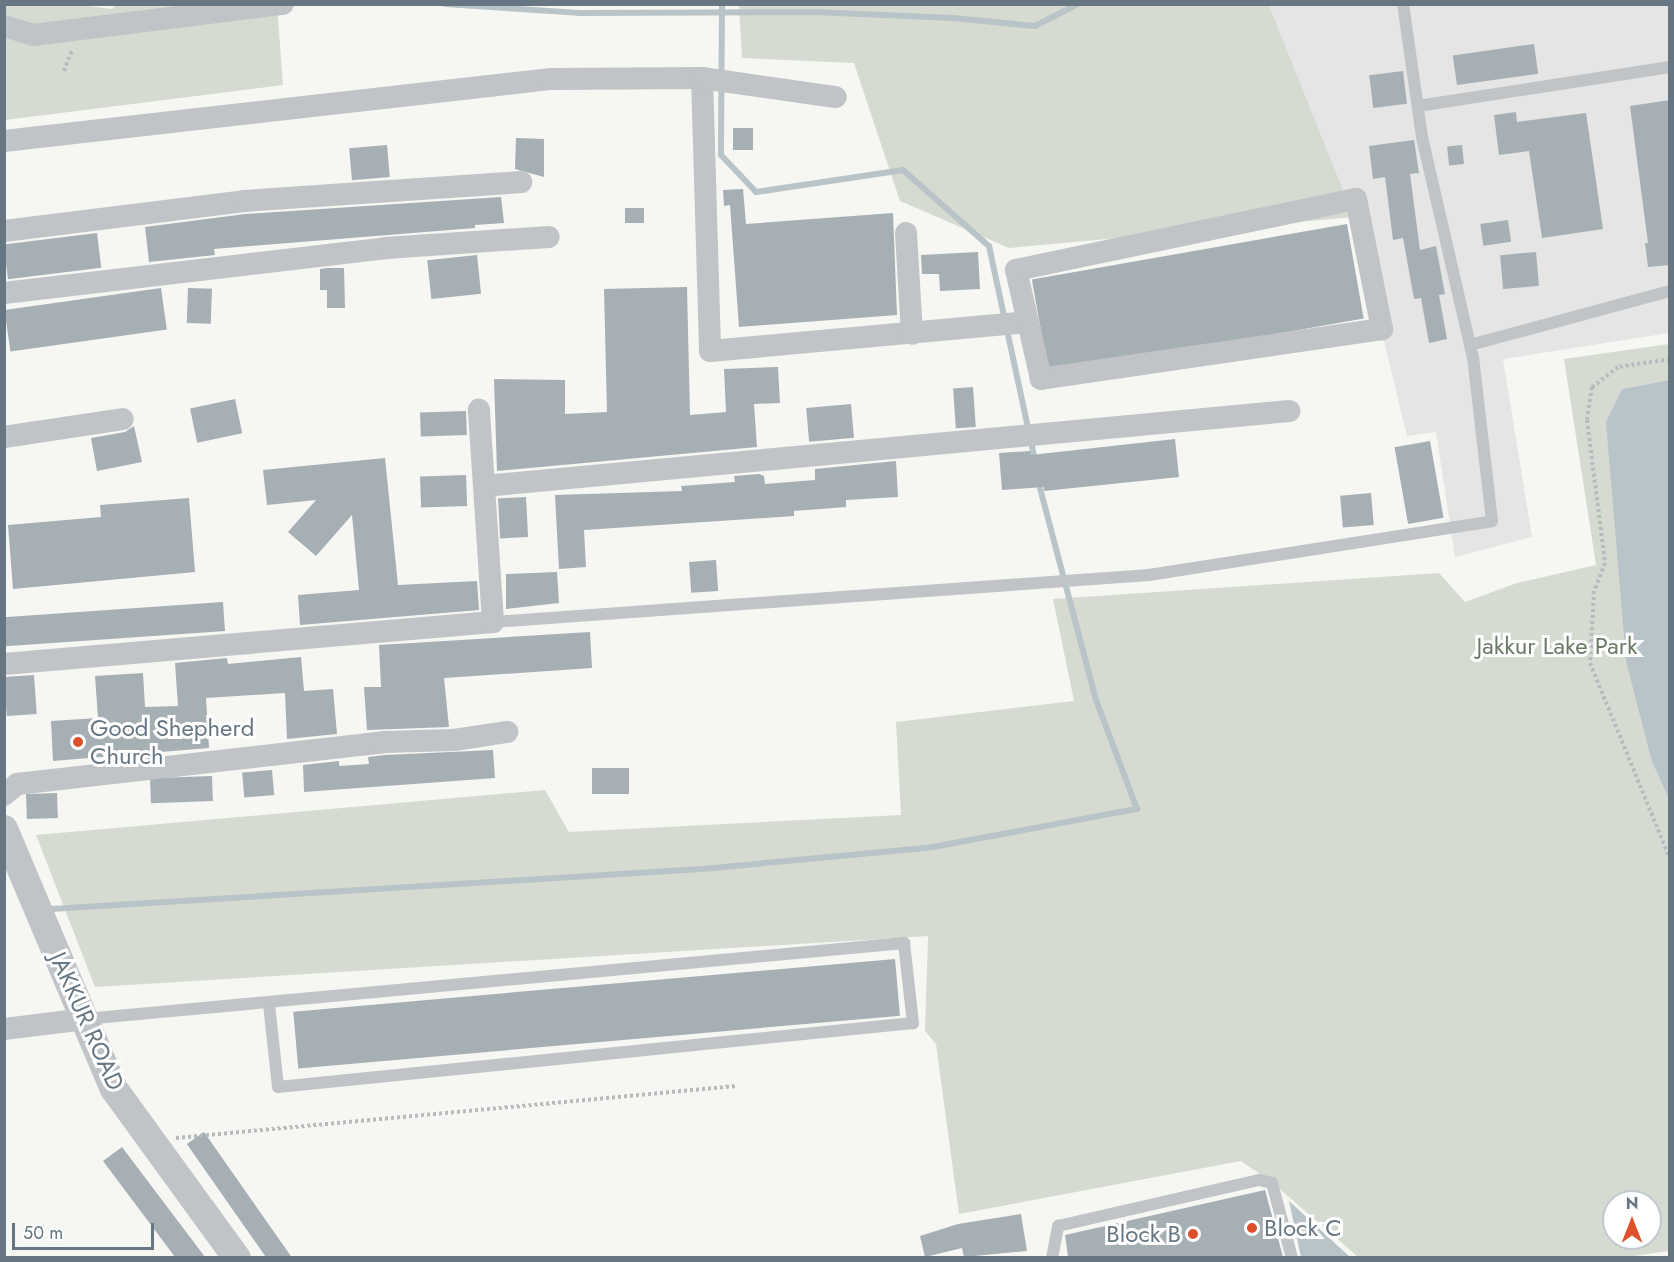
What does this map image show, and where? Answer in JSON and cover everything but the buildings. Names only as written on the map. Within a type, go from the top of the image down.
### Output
[{"type":"street","points":[[4,26],[33,34],[282,4]]},
{"type":"street","points":[[4,141],[551,79],[702,78],[837,97]]},
{"type":"street","points":[[702,78],[710,351],[1024,322]]},
{"type":"street","points":[[4,231],[244,201],[521,182]]},
{"type":"street","points":[[1356,199],[1382,329],[1041,379],[1024,322],[1016,270],[1356,199]]},
{"type":"street","points":[[906,233],[912,334]]},
{"type":"street","points":[[4,293],[386,248],[549,237]]},
{"type":"street","points":[[4,664],[493,622],[479,409]]},
{"type":"street","points":[[484,486],[1290,411]]},
{"type":"street","points":[[4,437],[123,419]]},
{"type":"street","points":[[4,795],[17,784],[384,741],[454,740],[507,732]]},
{"type":"street","name":"JAKKUR ROAD","points":[[4,829],[114,1089],[237,1257]]},
{"type":"street","points":[[4,1029],[85,1019]]},
{"type":"lane","points":[[493,622],[1149,575],[1492,521],[1470,345],[1418,106],[1403,4]]},
{"type":"lane","points":[[1418,106],[1670,67]]},
{"type":"lane","points":[[1470,345],[1670,291]]},
{"type":"lane","points":[[85,1019],[270,1004],[904,943],[913,1023],[278,1087],[270,1004]]},
{"type":"lane","points":[[1052,1257],[1058,1226],[1260,1180],[1272,1182],[1292,1257]]},
{"type":"path","points":[[1670,358],[1618,368],[1592,387],[1587,420],[1605,563],[1594,591],[1590,663],[1624,756],[1670,859]]},
{"type":"path","points":[[152,1140],[736,1086]]},
{"type":"shaded area","points":[[1269,5],[1669,5],[1669,333],[1503,359],[1532,537],[1455,557],[1436,432],[1407,436],[1354,217]]},
{"type":"shaded area","points":[[1670,380],[1669,799],[1652,762],[1626,661],[1606,422],[1622,389]]},
{"type":"shaded area","points":[[1289,1201],[1350,1257],[1301,1257]]},
{"type":"green space","points":[[76,4],[111,9],[119,4],[277,5],[283,85],[5,120],[4,5]]},
{"type":"green space","points":[[739,5],[1269,5],[1354,217],[1009,248],[900,201],[854,63],[742,58]]},
{"type":"green space","name":"Jakkur Lake Park","points":[[1669,344],[1669,380],[1622,389],[1652,762],[1669,799],[1669,1251],[1619,1258],[1358,1257],[1273,1183],[1241,1161],[959,1214],[936,1044],[925,1031],[928,936],[95,987],[36,835],[545,790],[569,832],[901,815],[896,722],[1074,701],[1053,599],[1439,573],[1465,602],[1517,583],[1596,565],[1564,359]]},
{"type":"waterway","points":[[445,4],[579,13],[814,12],[953,18],[1035,26],[1078,4]]},
{"type":"waterway","points":[[722,4],[721,155],[756,192],[903,170],[989,246],[1035,461]]},
{"type":"waterway","points":[[51,909],[702,869],[933,847],[1137,809],[1096,700],[1038,480]]},
{"type":"place","name":"Good Shepherd Church","points":[[78,742]]},
{"type":"place","name":"Block C","points":[[1252,1228]]},
{"type":"place","name":"Block B","points":[[1193,1234]]}]
